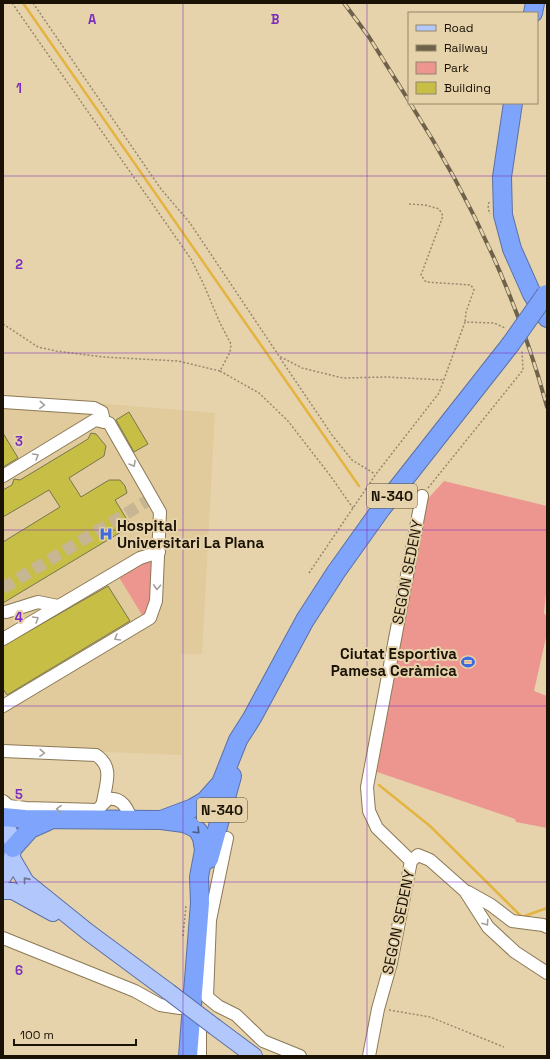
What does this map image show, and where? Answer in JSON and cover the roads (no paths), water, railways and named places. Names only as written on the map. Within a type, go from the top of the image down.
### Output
[{"type":"highway","points":[[513,104],[502,177],[503,215],[512,249],[532,294],[547,318]]},
{"type":"highway","name":"N-340","points":[[188,1056],[193,904],[212,847],[229,785],[252,718],[285,655],[336,572],[381,509],[510,345],[547,292]]},
{"type":"highway","points":[[161,820],[193,808],[205,801],[214,792],[221,783],[238,740],[252,718]]},
{"type":"highway","points":[[12,853],[30,829],[52,819],[97,810],[132,820],[161,820],[184,823],[195,828],[202,838],[204,850],[200,877],[193,904]]},
{"type":"highway","points":[[3,817],[52,819]]},
{"type":"main road","points":[[3,823],[11,836],[12,853],[26,882],[88,932],[169,992],[207,1026],[254,1056]]},
{"type":"main road","points":[[3,877],[12,853]]},
{"type":"main road","points":[[3,890],[13,891],[88,932]]},
{"type":"street","points":[[3,402],[94,408],[102,412],[104,422]]},
{"type":"street","points":[[3,476],[95,420],[109,423],[160,512],[156,601],[150,618],[3,706]]},
{"type":"street","name":"SEGON SEDENY","points":[[369,1056],[378,1009],[391,963],[411,861],[377,828],[369,811],[367,787],[422,496]]},
{"type":"street","points":[[3,639],[140,558],[159,552]]},
{"type":"street","points":[[6,612],[38,602],[58,606]]},
{"type":"street","points":[[3,751],[96,755],[104,761],[108,772],[97,810],[26,808],[9,806],[3,801]]},
{"type":"street","points":[[227,838],[210,920],[207,997],[214,1008],[236,1015],[263,1041],[300,1056]]},
{"type":"street","points":[[411,861],[418,855],[430,860],[465,891],[490,905],[512,921],[543,925],[547,927]]},
{"type":"street","points":[[465,891],[488,926],[515,952],[547,972]]},
{"type":"street","points":[[3,938],[135,991],[160,1005],[180,1008]]},
{"type":"street","points":[[200,1056],[207,1026]]},
{"type":"waterway","points":[[23,3],[359,486]]},
{"type":"waterway","points":[[379,785],[430,826],[522,917],[547,908]]},
{"type":"tunnel","points":[[3,588],[152,498]]},
{"type":"railway","points":[[344,3],[369,37],[408,99]]},
{"type":"railway","points":[[411,104],[453,175],[490,250],[522,327],[547,407]]},
{"type":"place","name":"Hospital Universitari La Plana","points":[[106,534]]},
{"type":"place","name":"Ciutat Esportiva Pamesa Ceràmica","points":[[468,662]]}]
